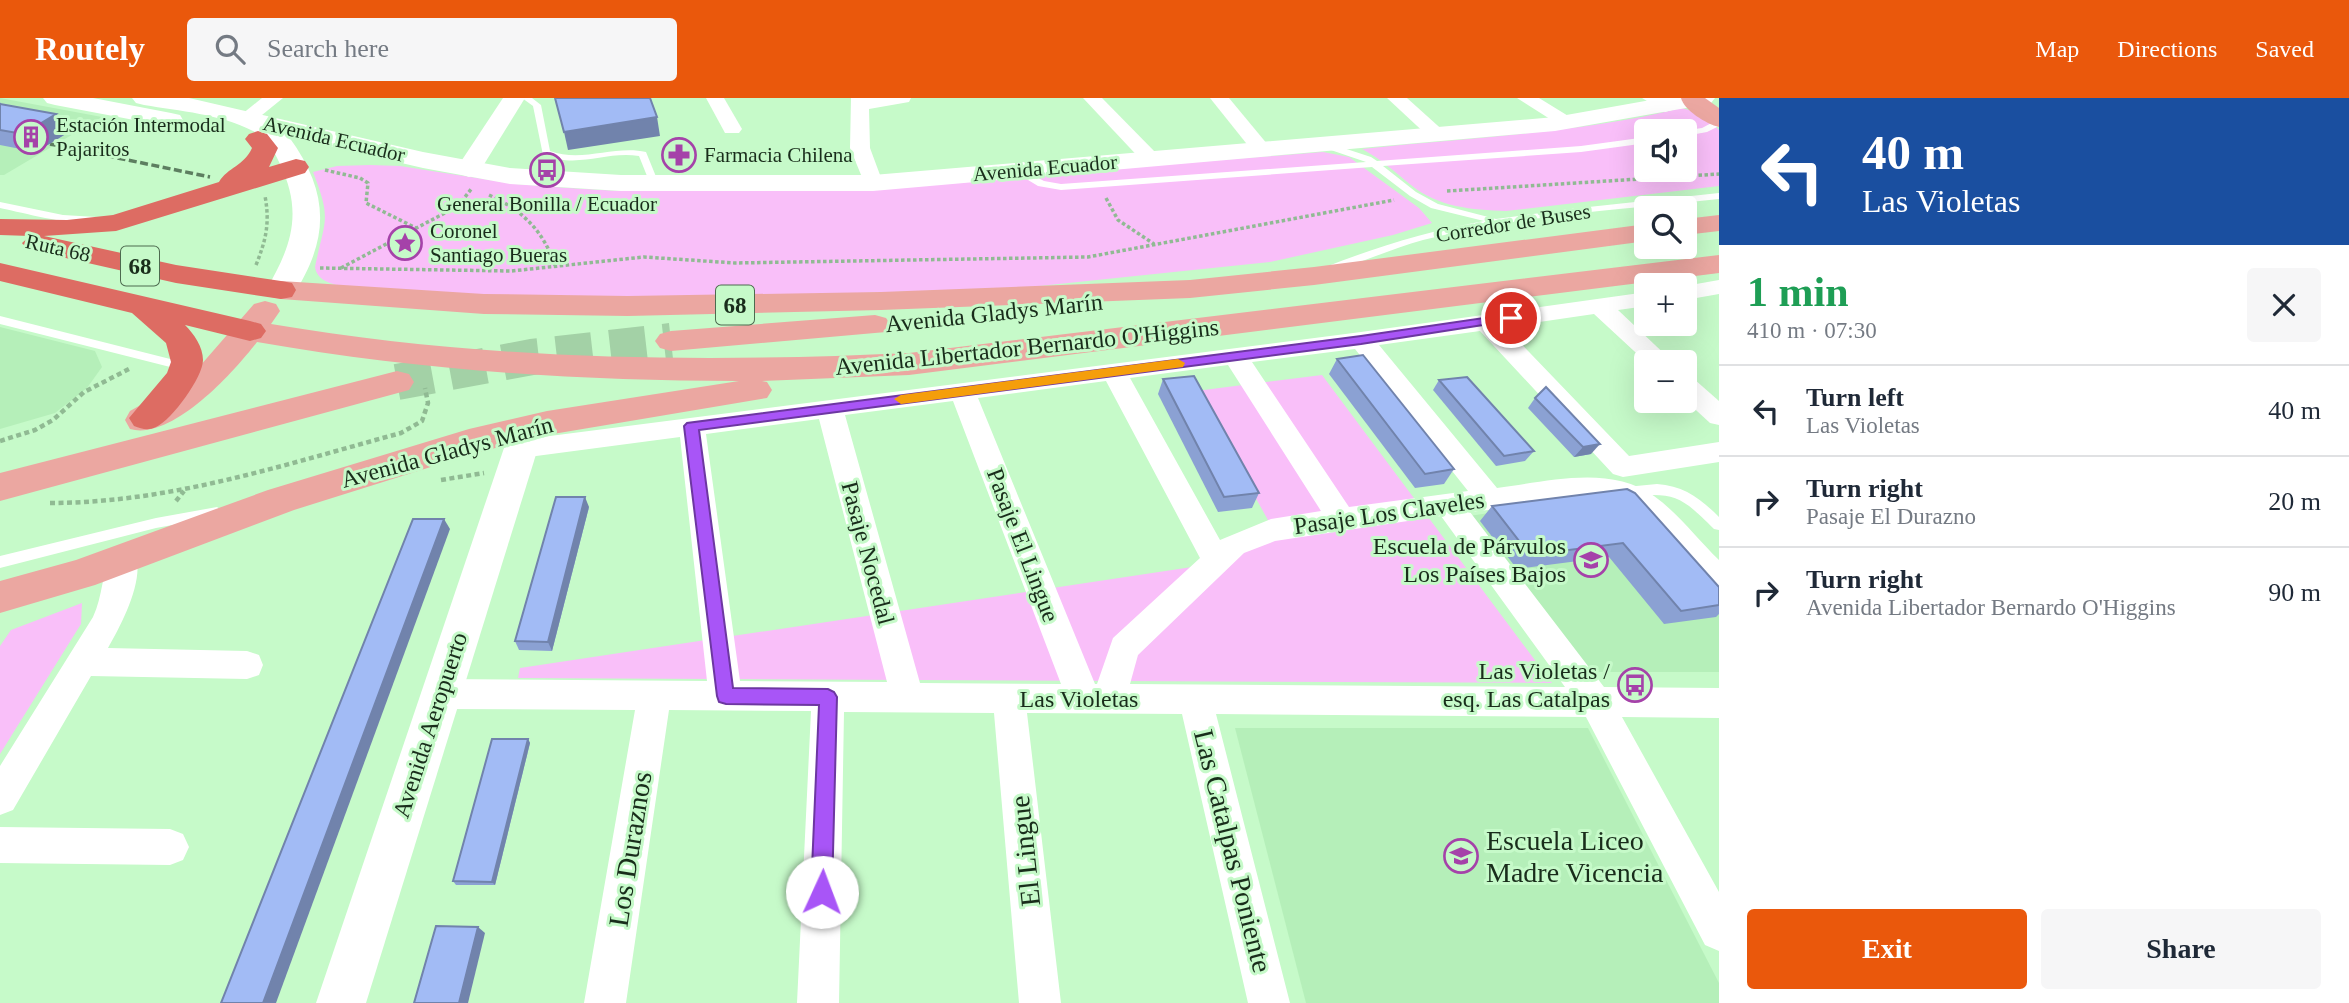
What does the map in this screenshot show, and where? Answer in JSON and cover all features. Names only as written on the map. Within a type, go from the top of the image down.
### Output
[{"type":"highway","points":[[222,188],[249,171],[262,158],[265,148],[251,129]]},
{"type":"highway","points":[[0,227],[67,228],[132,220],[292,161]]},
{"type":"highway","name":"Ruta 68","points":[[0,234],[176,274],[288,278]]},
{"type":"highway","name":"Ruta 68","points":[[0,272],[250,331]]},
{"type":"highway","points":[[141,307],[171,327],[181,338],[187,355],[186,367],[173,388],[146,418]]},
{"type":"main road","points":[[55,98],[251,129]]},
{"type":"main road","points":[[0,475],[88,444],[178,401],[212,376],[250,331],[288,278],[301,254],[309,224],[306,197],[292,161],[251,129],[147,98]]},
{"type":"main road","points":[[1679,100],[1719,121]]},
{"type":"main road","name":"Avenida Ecuador","points":[[251,129],[423,160],[475,176],[654,184],[873,183],[1569,122],[1679,100]]},
{"type":"main road","name":"Avenida Ecuador","points":[[292,161],[423,160]]},
{"type":"main road","points":[[1697,226],[1719,223]]},
{"type":"main road","name":"Avenida Libertador Bernardo O'Higgins","points":[[288,278],[484,304],[628,306],[881,302],[1190,289],[1314,276],[1634,234]]},
{"type":"main road","name":"Avenida Libertador Bernardo O'Higgins","points":[[250,331],[321,344],[420,356],[551,367],[690,372],[909,364],[1719,264]]},
{"type":"main road","points":[[288,278],[315,317],[344,333],[420,356]]},
{"type":"main road","name":"Avenida Gladys Marín","points":[[671,341],[923,321],[1190,289]]},
{"type":"main road","points":[[1181,331],[1299,328],[1560,310]]},
{"type":"main road","name":"Avenida Gladys Marín","points":[[0,597],[123,559],[281,500],[468,442],[547,423],[909,364]]},
{"type":"main road","points":[[0,487],[397,382]]},
{"type":"main road","points":[[349,478],[450,458],[521,448]]},
{"type":"street","points":[[118,110],[147,98]]},
{"type":"street","points":[[251,129],[274,98]]},
{"type":"street","points":[[475,176],[513,98]]},
{"type":"street","points":[[715,98],[732,128]]},
{"type":"street","points":[[873,183],[860,148],[860,101],[902,98]]},
{"type":"street","points":[[1092,98],[1151,159]]},
{"type":"street","points":[[1219,98],[1261,149]]},
{"type":"street","points":[[1396,98],[1437,134]]},
{"type":"street","points":[[1526,98],[1569,122]]},
{"type":"street","name":"Avenida Libertador Bernardo O'Higgins","points":[[521,448],[1361,340],[1634,301]]},
{"type":"street","points":[[1598,305],[1648,350]]},
{"type":"street","points":[[1486,322],[1623,480],[1719,580]]},
{"type":"street","points":[[1361,340],[1490,499]]},
{"type":"street","points":[[1235,356],[1341,519]]},
{"type":"street","points":[[1114,372],[1216,559]]},
{"type":"street","name":"Pasaje El Lingue","points":[[962,391],[1096,699]]},
{"type":"street","points":[[1697,396],[1719,416]]},
{"type":"street","name":"Pasaje Nocedal","points":[[830,409],[908,698]]},
{"type":"street","points":[[692,426],[726,696]]},
{"type":"street","name":"Avenida Aeropuerto","points":[[341,1003],[521,448]]},
{"type":"street","points":[[1623,480],[1718,453]]},
{"type":"street","name":"Pasaje Los Claveles","points":[[1096,699],[1124,648],[1216,559],[1251,536],[1341,519],[1596,487],[1623,480]]},
{"type":"street","points":[[1448,504],[1596,703],[1719,931]]},
{"type":"street","points":[[0,798],[112,611],[123,559]]},
{"type":"street","points":[[82,662],[247,665]]},
{"type":"street","name":"Las Violetas","points":[[440,694],[1719,704]]},
{"type":"street","name":"Los Duraznos","points":[[605,1003],[654,696]]},
{"type":"street","points":[[818,1003],[828,697]]},
{"type":"street","name":"El Lingue","points":[[1009,698],[1040,1003]]},
{"type":"street","name":"Las Catalpas Poniente","points":[[1196,700],[1269,1003]]},
{"type":"street","points":[[0,845],[170,847]]},
{"type":"lane","points":[[526,98],[537,105],[546,152],[563,160],[628,152],[643,154],[654,184]]},
{"type":"lane","points":[[1697,131],[1719,121]]},
{"type":"lane","points":[[1018,171],[1041,184],[1053,187],[1581,149],[1634,142]]},
{"type":"lane","points":[[1320,144],[1349,151],[1376,164],[1413,194],[1446,210],[1504,222]]},
{"type":"lane","name":"Corredor de Buses","points":[[1314,276],[1342,263],[1404,242],[1504,222],[1719,196]]},
{"type":"lane","points":[[0,205],[62,218],[132,220]]},
{"type":"lane","points":[[0,320],[186,367]]},
{"type":"lane","points":[[1623,480],[1678,491],[1695,501],[1719,525]]},
{"type":"lane","points":[[0,562],[156,523],[281,500]]},
{"type":"path","points":[[325,170],[360,178],[368,183],[366,203],[417,228]]},
{"type":"path","points":[[288,278],[340,268],[511,271],[644,257],[735,263],[1088,257],[1377,205],[1413,194],[1719,174]]},
{"type":"path","points":[[340,268],[458,206],[475,176],[504,201],[522,212],[552,250],[555,266]]},
{"type":"path","points":[[1100,184],[1118,220],[1155,244]]},
{"type":"path","points":[[256,265],[268,235],[269,218],[265,192]]},
{"type":"path","points":[[0,441],[35,430],[53,420],[83,392],[150,358]]},
{"type":"path","points":[[44,503],[81,503],[184,491]]},
{"type":"shaded area","points":[[0,98],[102,117],[0,175]]},
{"type":"shaded area","points":[[1682,108],[1702,114],[1719,130],[1719,186],[1506,211],[1481,210],[1432,198],[1362,149],[1523,134],[1603,124]]},
{"type":"shaded area","points":[[1323,152],[1349,157],[1419,208],[1432,223],[1393,235],[1270,262],[1020,288],[672,299],[478,296],[340,286],[321,278],[315,267],[325,211],[313,172],[337,166],[400,166],[515,184],[618,191],[828,191]]},
{"type":"shaded area","points":[[0,327],[95,351],[102,367],[87,388],[55,413],[0,429]]},
{"type":"shaded area","points":[[1322,375],[1552,683],[518,678],[520,668],[1192,567],[1278,538],[1196,391]]},
{"type":"shaded area","name":"Escuela de Párvulos Los Países Bajos","points":[[1610,495],[1719,604],[1719,672],[1590,672],[1469,516]]},
{"type":"shaded area","points":[[82,603],[81,624],[0,754],[0,646],[11,630]]},
{"type":"shaded area","name":"Escuela Liceo Madre Vicencia","points":[[1235,728],[1588,728],[1719,983],[1719,1003],[1306,1003]]},
{"type":"building","points":[[555,98],[650,98],[657,117],[564,132]]},
{"type":"building","points":[[0,104],[56,114],[23,134],[0,130]]},
{"type":"building","points":[[1363,355],[1454,469],[1425,474],[1337,359]]},
{"type":"building","points":[[1194,376],[1259,493],[1224,497],[1163,379]]},
{"type":"building","points":[[1467,377],[1534,451],[1504,456],[1439,380]]},
{"type":"building","points":[[1546,387],[1600,444],[1583,447],[1535,398]]},
{"type":"building","points":[[1627,489],[1635,493],[1719,587],[1719,605],[1681,611],[1623,543],[1530,555],[1492,506]]},
{"type":"building","points":[[556,497],[585,497],[548,642],[515,641]]},
{"type":"building","points":[[413,519],[444,519],[263,1003],[221,1003]]},
{"type":"building","points":[[492,739],[528,739],[492,882],[453,881]]},
{"type":"building","points":[[436,926],[478,927],[459,1003],[414,1003]]},
{"type":"tunnel","points":[[397,382],[532,357],[671,341]]},
{"type":"railway","points":[[50,144],[210,177]]},
{"type":"slow traffic","points":[[901,399],[1178,363]]},
{"type":"place","name":"Estación Intermodal Pajaritos","points":[[31,137]]},
{"type":"place","name":"Farmacia Chilena","points":[[679,155]]},
{"type":"place","name":"General Bonilla / Ecuador","points":[[547,170]]},
{"type":"place","name":"Coronel Santiago Bueras","points":[[405,243]]},
{"type":"place","name":"Escuela de Párvulos Los Países Bajos","points":[[1591,560]]},
{"type":"place","name":"Las Violetas / esq. Las Catalpas","points":[[1635,685]]},
{"type":"place","name":"Escuela Liceo Madre Vicencia","points":[[1461,856]]},
{"type":"route","points":[[822,892],[828,697],[726,696],[692,426],[1361,340],[1511,318]]}]
